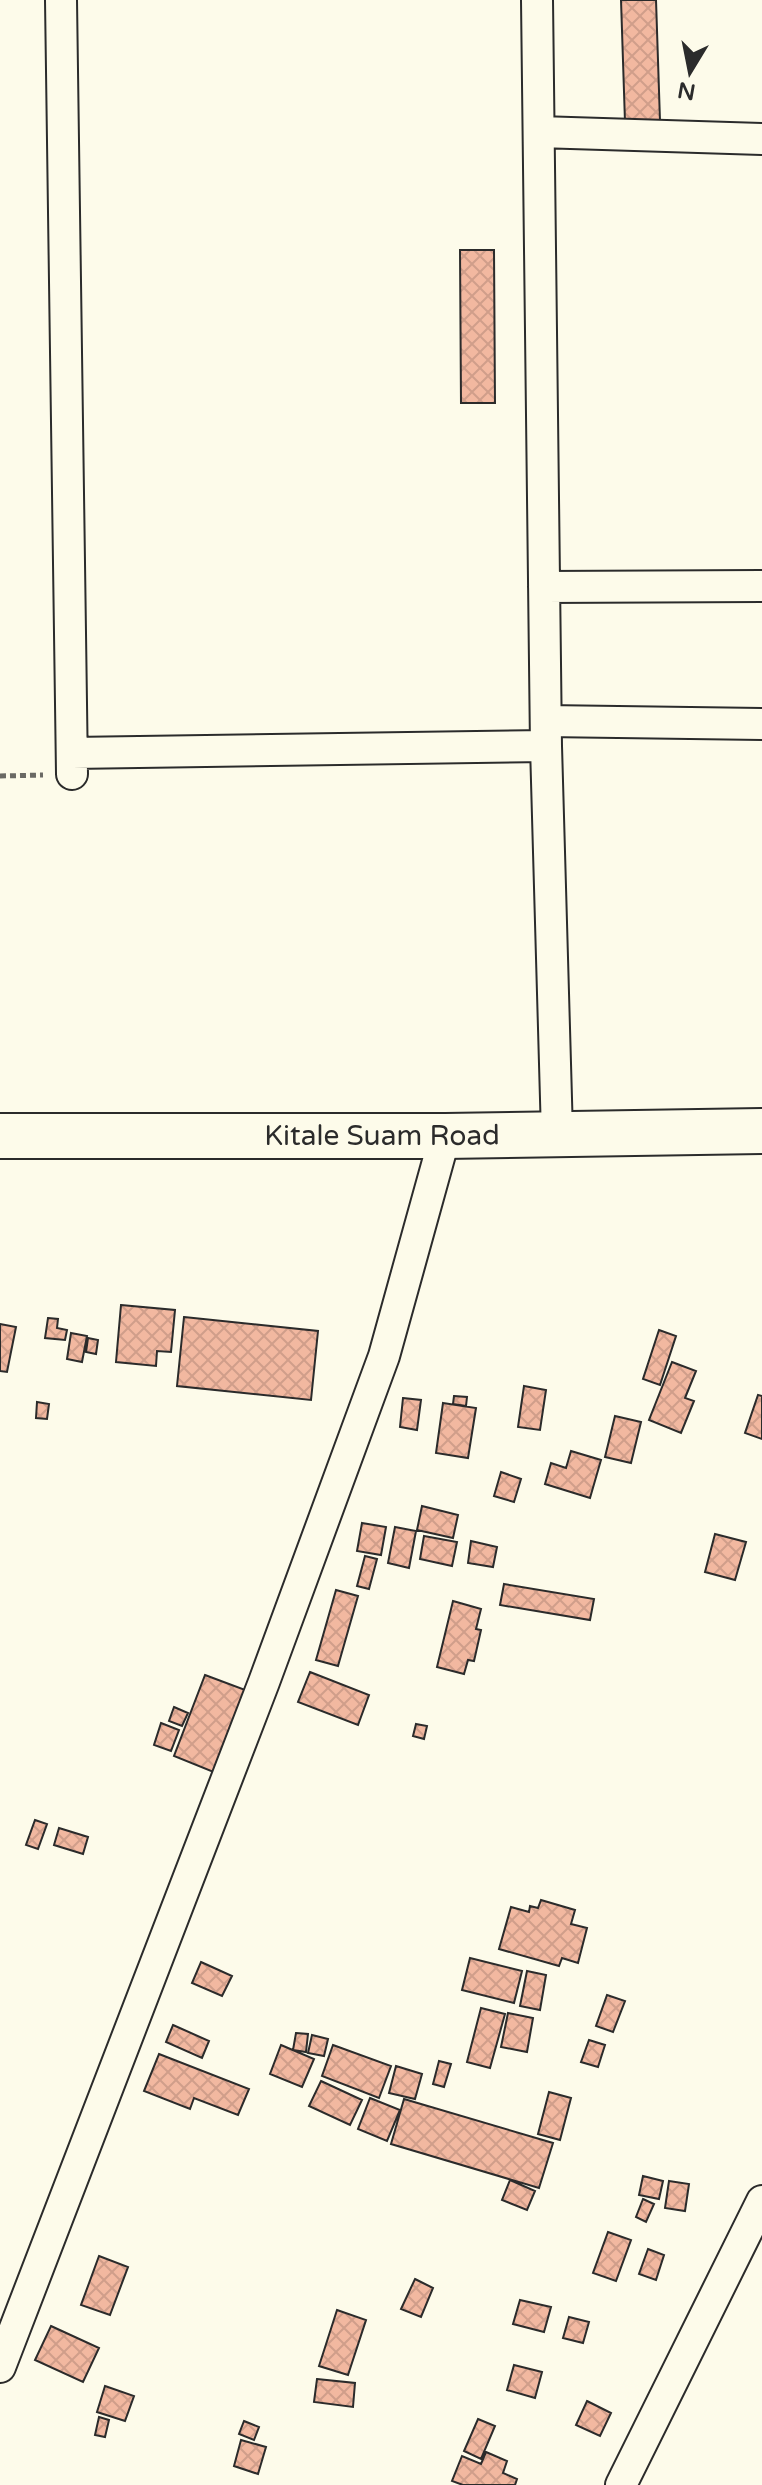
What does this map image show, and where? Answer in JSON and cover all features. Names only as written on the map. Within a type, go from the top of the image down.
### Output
[{"type":"highway","name":"Kitale Suam Road","points":[[0,1136],[445,1136],[762,1131]]},
{"type":"street","points":[[61,0],[72,764],[546,733],[762,724]]},
{"type":"street","points":[[537,0],[546,733],[557,1134]]},
{"type":"street","points":[[539,132],[762,139]]},
{"type":"street","points":[[544,587],[762,586]]},
{"type":"street","points":[[0,2367],[259,1696],[384,1356],[445,1136]]},
{"type":"street","points":[[621,2485],[762,2201]]},
{"type":"path","points":[[0,776],[72,764]]},
{"type":"building","points":[[621,0],[656,0],[660,121],[625,122]]},
{"type":"building","points":[[460,250],[494,250],[495,403],[461,403]]},
{"type":"building","points":[[121,1305],[175,1310],[171,1352],[157,1351],[156,1366],[116,1362]]},
{"type":"building","points":[[184,1317],[318,1331],[311,1400],[177,1386]]},
{"type":"building","points":[[48,1318],[58,1319],[57,1328],[67,1330],[65,1340],[45,1338]]},
{"type":"building","points":[[0,1324],[16,1327],[7,1372],[0,1371]]},
{"type":"building","points":[[659,1330],[676,1336],[660,1385],[643,1379]]},
{"type":"building","points":[[71,1333],[87,1336],[82,1362],[67,1359]]},
{"type":"building","points":[[88,1338],[98,1340],[96,1354],[86,1352]]},
{"type":"building","points":[[672,1362],[696,1371],[685,1398],[694,1401],[681,1433],[649,1420]]},
{"type":"building","points":[[524,1386],[546,1390],[540,1430],[518,1427]]},
{"type":"building","points":[[758,1395],[762,1396],[762,1439],[745,1433]]},
{"type":"building","points":[[454,1396],[467,1397],[466,1406],[453,1404]]},
{"type":"building","points":[[403,1398],[421,1400],[417,1430],[400,1427]]},
{"type":"building","points":[[37,1402],[49,1404],[47,1419],[36,1418]]},
{"type":"building","points":[[443,1403],[476,1408],[468,1458],[436,1453]]},
{"type":"building","points":[[615,1416],[641,1422],[631,1463],[605,1457]]},
{"type":"building","points":[[571,1451],[601,1460],[590,1498],[545,1484],[551,1463],[566,1468]]},
{"type":"building","points":[[501,1472],[521,1479],[514,1502],[494,1496]]},
{"type":"building","points":[[422,1506],[458,1515],[453,1538],[417,1530]]},
{"type":"building","points":[[362,1523],[386,1527],[381,1555],[357,1551]]},
{"type":"building","points":[[395,1527],[416,1531],[409,1568],[388,1563]]},
{"type":"building","points":[[715,1534],[746,1542],[735,1580],[705,1572]]},
{"type":"building","points":[[424,1536],[457,1542],[452,1566],[420,1559]]},
{"type":"building","points":[[471,1541],[497,1547],[493,1567],[468,1563]]},
{"type":"building","points":[[365,1556],[377,1559],[369,1589],[357,1586]]},
{"type":"building","points":[[504,1584],[594,1599],[590,1620],[500,1605]]},
{"type":"building","points":[[336,1590],[358,1596],[338,1666],[316,1660]]},
{"type":"building","points":[[453,1601],[481,1609],[476,1629],[481,1630],[474,1661],[468,1660],[464,1674],[437,1667]]},
{"type":"building","points":[[310,1672],[369,1695],[358,1725],[298,1702]]},
{"type":"building","points":[[205,1675],[248,1691],[216,1773],[174,1756]]},
{"type":"building","points":[[174,1707],[188,1713],[182,1726],[169,1721]]},
{"type":"building","points":[[161,1723],[179,1730],[171,1751],[154,1745]]},
{"type":"building","points":[[416,1724],[427,1726],[424,1739],[413,1736]]},
{"type":"building","points":[[35,1820],[47,1824],[38,1849],[26,1845]]},
{"type":"building","points":[[59,1828],[88,1837],[83,1854],[54,1845]]},
{"type":"building","points":[[541,1900],[575,1910],[571,1924],[587,1928],[578,1963],[562,1958],[559,1966],[499,1949],[511,1907],[529,1912],[530,1906],[538,1908]]},
{"type":"building","points":[[470,1958],[522,1971],[514,2003],[462,1990]]},
{"type":"building","points":[[201,1962],[232,1976],[222,1996],[192,1983]]},
{"type":"building","points":[[527,1971],[546,1975],[540,2010],[520,2006]]},
{"type":"building","points":[[607,1995],[625,2001],[613,2032],[596,2026]]},
{"type":"building","points":[[481,2008],[505,2014],[490,2068],[467,2062]]},
{"type":"building","points":[[508,2013],[533,2018],[527,2052],[501,2047]]},
{"type":"building","points":[[173,2025],[209,2041],[202,2058],[166,2042]]},
{"type":"building","points":[[296,2033],[308,2034],[306,2052],[293,2050]]},
{"type":"building","points":[[312,2035],[328,2039],[324,2056],[308,2053]]},
{"type":"building","points":[[589,2040],[605,2045],[598,2067],[581,2062]]},
{"type":"building","points":[[281,2045],[314,2059],[302,2087],[270,2074]]},
{"type":"building","points":[[333,2045],[391,2066],[379,2098],[322,2076]]},
{"type":"building","points":[[159,2054],[249,2089],[238,2115],[194,2098],[190,2109],[144,2091]]},
{"type":"building","points":[[439,2061],[451,2064],[444,2087],[433,2084]]},
{"type":"building","points":[[396,2066],[422,2074],[415,2099],[389,2093]]},
{"type":"building","points":[[321,2081],[362,2100],[350,2125],[309,2106]]},
{"type":"building","points":[[549,2092],[571,2098],[560,2140],[538,2134]]},
{"type":"building","points":[[370,2098],[400,2110],[387,2141],[358,2129]]},
{"type":"building","points":[[404,2099],[553,2143],[539,2188],[391,2144]]},
{"type":"building","points":[[643,2176],[663,2181],[659,2199],[639,2195]]},
{"type":"building","points":[[510,2180],[535,2191],[527,2210],[502,2200]]},
{"type":"building","points":[[669,2181],[689,2184],[685,2211],[665,2208]]},
{"type":"building","points":[[643,2199],[654,2204],[646,2222],[636,2217]]},
{"type":"building","points":[[608,2232],[631,2240],[616,2281],[593,2273]]},
{"type":"building","points":[[648,2249],[664,2255],[656,2280],[639,2274]]},
{"type":"building","points":[[99,2256],[128,2267],[110,2315],[81,2305]]},
{"type":"building","points":[[415,2279],[433,2288],[421,2317],[401,2309]]},
{"type":"building","points":[[520,2300],[551,2307],[544,2332],[513,2324]]},
{"type":"building","points":[[337,2310],[366,2320],[348,2375],[319,2366]]},
{"type":"building","points":[[569,2317],[589,2322],[583,2343],[563,2338]]},
{"type":"building","points":[[51,2326],[99,2348],[83,2382],[35,2360]]},
{"type":"building","points":[[514,2365],[542,2372],[535,2398],[507,2390]]},
{"type":"building","points":[[317,2379],[355,2383],[353,2407],[314,2402]]},
{"type":"building","points":[[105,2386],[134,2396],[125,2421],[97,2412]]},
{"type":"building","points":[[587,2401],[611,2413],[600,2436],[576,2425]]},
{"type":"building","points":[[99,2417],[109,2420],[105,2437],[95,2435]]},
{"type":"building","points":[[478,2419],[495,2426],[481,2459],[464,2451]]},
{"type":"building","points":[[244,2421],[259,2427],[254,2440],[239,2434]]},
{"type":"building","points":[[241,2440],[266,2447],[258,2474],[234,2466]]},
{"type":"building","points":[[486,2452],[507,2461],[503,2473],[517,2479],[515,2485],[463,2485],[452,2481],[462,2456],[481,2464]]}]
